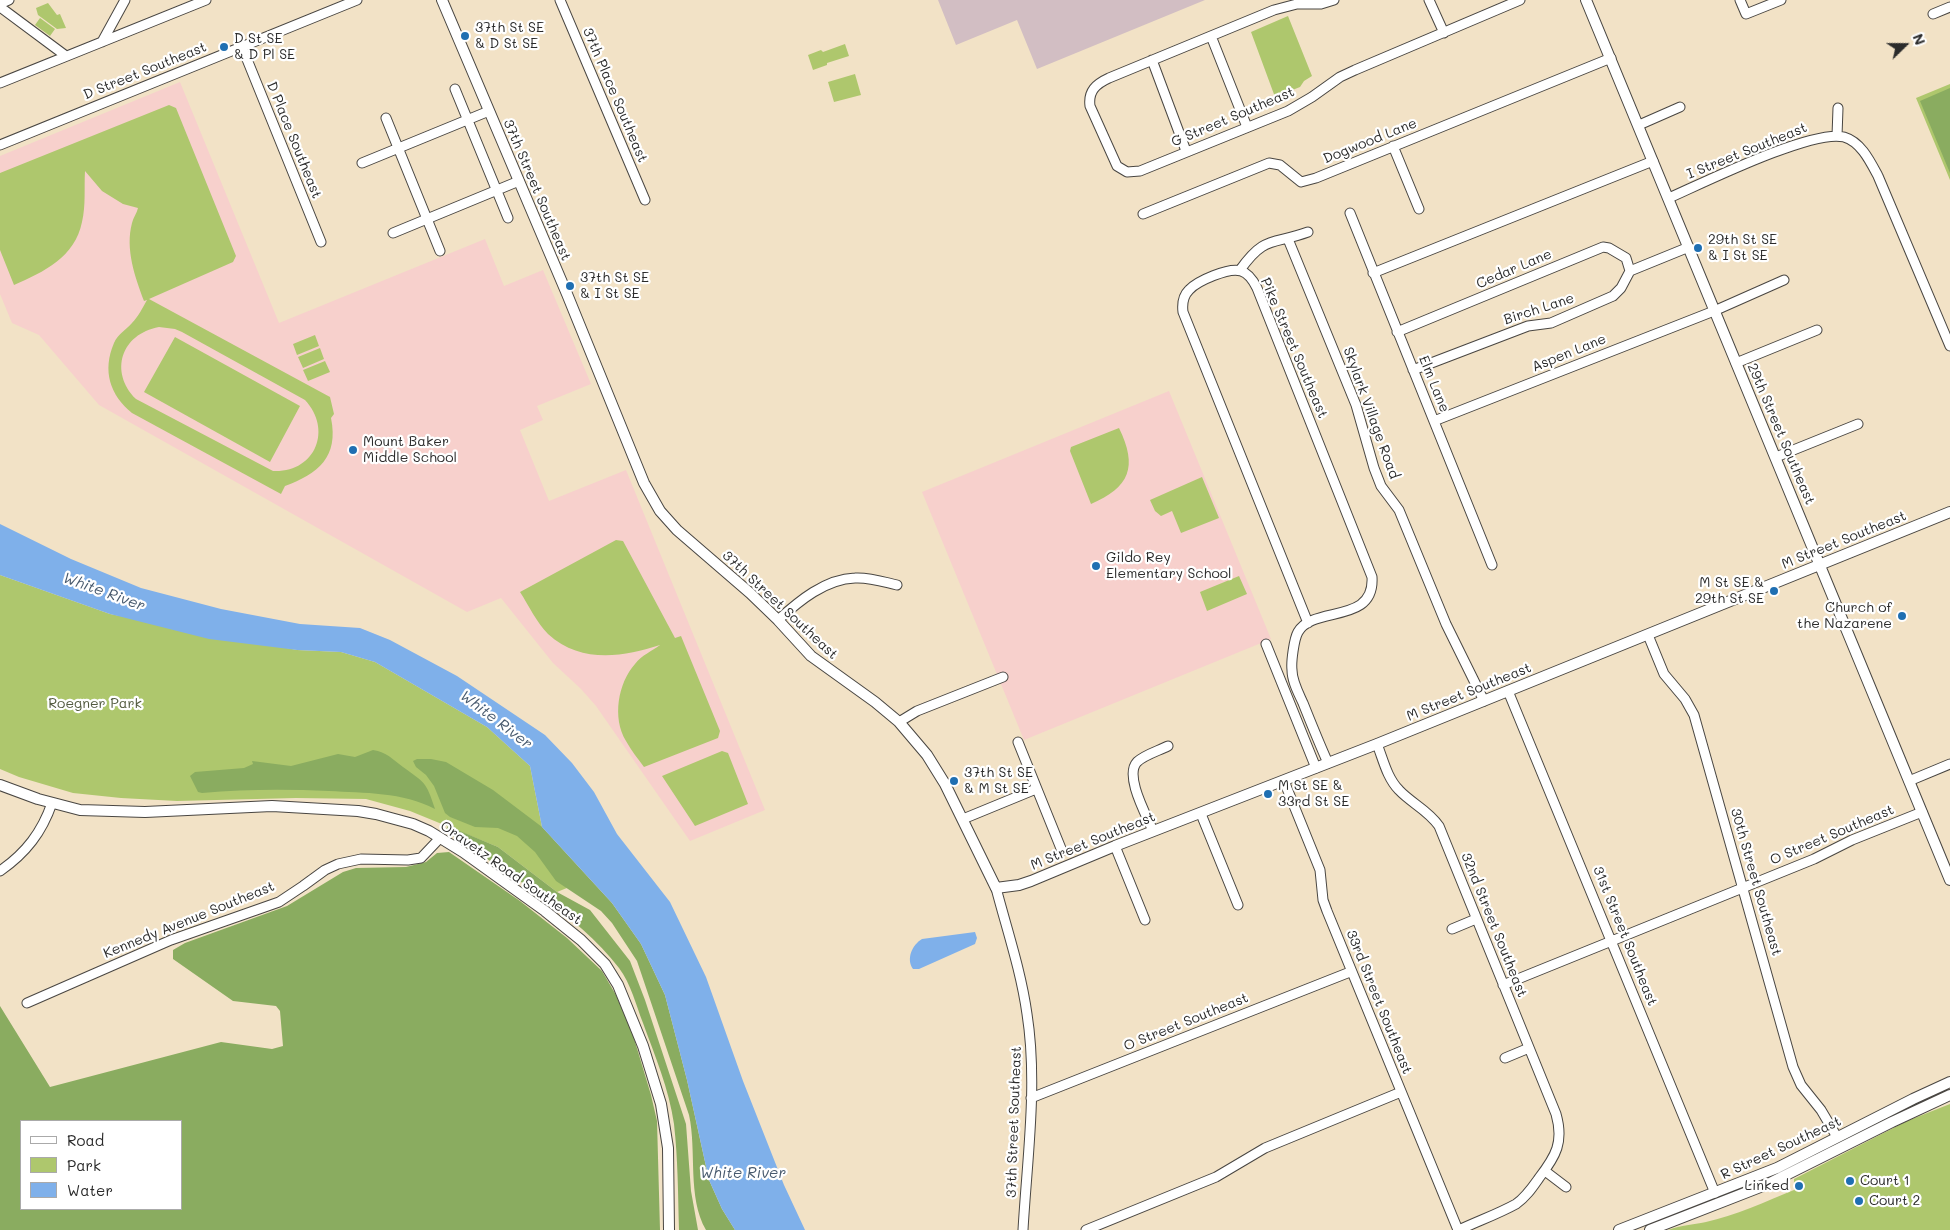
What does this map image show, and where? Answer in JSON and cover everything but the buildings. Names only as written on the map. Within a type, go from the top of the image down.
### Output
[{"type":"street","points":[[10,0],[0,5],[66,56]]},
{"type":"street","points":[[102,42],[125,0]]},
{"type":"street","points":[[0,83],[206,0]]},
{"type":"street","name":"D Street Southeast","points":[[0,146],[357,0]]},
{"type":"street","name":"37th Street Southeast","points":[[442,0],[644,483],[660,510],[677,530],[778,620],[811,656],[832,673],[875,702],[899,722],[937,769],[996,888],[1017,966],[1027,1014],[1030,1045],[1031,1098],[1023,1230]]},
{"type":"street","name":"37th Place Southeast","points":[[560,0],[645,200]]},
{"type":"street","points":[[1186,151],[1152,60],[1281,8],[1304,3],[1320,4],[1334,0]]},
{"type":"street","points":[[1429,0],[1444,33]]},
{"type":"street","name":"G Street Southeast","points":[[1152,60],[1109,78],[1093,88],[1089,101],[1091,111],[1117,166],[1123,171],[1130,172],[1145,169],[1301,104],[1340,77],[1520,0]]},
{"type":"street","name":"29th Street Southeast","points":[[1586,0],[1909,781],[1946,860],[1950,880]]},
{"type":"street","points":[[1740,0],[1746,14],[1781,0]]},
{"type":"street","points":[[1933,14],[1950,7]]},
{"type":"street","points":[[1211,36],[1247,127]]},
{"type":"street","name":"D Place Southeast","points":[[242,47],[321,242]]},
{"type":"street","name":"Dogwood Lane","points":[[1143,214],[1269,163],[1280,165],[1296,179],[1306,182],[1611,58]]},
{"type":"street","points":[[455,89],[508,218]]},
{"type":"street","points":[[1638,125],[1680,107]]},
{"type":"street","points":[[1838,108],[1837,136],[1850,140],[1861,149],[1878,176],[1950,346]]},
{"type":"street","points":[[362,163],[489,111]]},
{"type":"street","points":[[386,118],[440,251]]},
{"type":"street","name":"I Street Southeast","points":[[1669,198],[1788,147],[1818,138],[1837,136]]},
{"type":"street","points":[[1392,146],[1419,209]]},
{"type":"street","points":[[1373,273],[1653,161]]},
{"type":"street","points":[[392,233],[518,181]]},
{"type":"street","name":"Elm Lane","points":[[1350,213],[1492,565]]},
{"type":"street","points":[[1240,270],[1263,245],[1308,232]]},
{"type":"street","name":"Skylark Village Road","points":[[1288,239],[1356,405],[1381,486],[1399,510],[1446,624],[1484,701]]},
{"type":"street","name":"Cedar Lane","points":[[1398,332],[1603,247],[1609,248],[1626,258],[1630,271]]},
{"type":"street","points":[[1630,271],[1689,247]]},
{"type":"street","name":"Pike Street Southeast","points":[[1240,270],[1251,278],[1257,288],[1372,577],[1371,592],[1358,606],[1308,623],[1183,312],[1184,298],[1188,290],[1221,273],[1240,270]]},
{"type":"street","name":"Birch Lane","points":[[1413,370],[1528,326],[1551,323],[1613,296],[1622,288],[1630,271]]},
{"type":"street","name":"Aspen Lane","points":[[1434,421],[1714,311],[1784,280]]},
{"type":"street","points":[[1736,363],[1817,330]]},
{"type":"street","points":[[1776,457],[1858,424]]},
{"type":"street","name":"M Street Southeast","points":[[996,888],[1025,883],[1115,846],[1201,814],[1950,512]]},
{"type":"street","points":[[778,620],[815,591],[843,580],[868,579],[897,585]]},
{"type":"street","points":[[1308,623],[1298,632],[1292,670],[1296,686],[1328,763]]},
{"type":"street","name":"30th Street Southeast","points":[[1648,635],[1664,674],[1685,699],[1693,713],[1744,888],[1793,1067],[1801,1085],[1821,1110],[1837,1137]]},
{"type":"street","points":[[1266,644],[1316,768]]},
{"type":"street","points":[[899,722],[917,711],[1003,678]]},
{"type":"street","name":"31st Street Southeast","points":[[1508,691],[1613,941],[1715,1193]]},
{"type":"street","points":[[1018,742],[1062,851]]},
{"type":"street","name":"32nd Street Southeast","points":[[1377,744],[1391,780],[1397,788],[1426,811],[1439,826],[1556,1114],[1560,1134],[1556,1152],[1545,1171]]},
{"type":"street","points":[[1153,832],[1133,781],[1133,769],[1142,759],[1168,746]]},
{"type":"street","points":[[1909,781],[1950,764]]},
{"type":"street","name":"33rd Street Southeast","points":[[1284,781],[1320,870],[1323,900],[1350,972],[1458,1230]]},
{"type":"street","name":"Oravetz Road Southeast","points":[[0,785],[52,803],[80,810],[190,810],[272,806],[358,811],[396,819],[421,828],[440,838],[567,928],[595,953],[615,980],[629,1008],[661,1104],[668,1148],[669,1230]]},
{"type":"street","points":[[962,819],[1036,789]]},
{"type":"street","points":[[0,870],[13,862],[36,838],[47,818],[52,803]]},
{"type":"street","name":"O Street Southeast","points":[[1503,985],[1744,888],[1922,812]]},
{"type":"street","points":[[1201,814],[1238,905]]},
{"type":"street","name":"Kennedy Avenue Southeast","points":[[27,1003],[171,940],[279,902],[325,870],[338,864],[361,859],[408,860],[420,858],[440,838]]},
{"type":"street","points":[[1115,846],[1145,920]]},
{"type":"street","points":[[1452,929],[1476,919]]},
{"type":"street","name":"O Street Southeast","points":[[1031,1098],[1350,972]]},
{"type":"street","points":[[1505,1058],[1529,1048]]},
{"type":"street","name":"R Street Southeast","points":[[1619,1230],[1777,1168],[1918,1096],[1950,1082]]},
{"type":"street","points":[[1086,1230],[1216,1177],[1265,1148],[1401,1092]]},
{"type":"street","name":"R Street Southeast","points":[[1650,1230],[1782,1177],[1892,1122],[1950,1096]]},
{"type":"street","points":[[1458,1230],[1517,1203],[1531,1190],[1545,1171],[1566,1187]]},
{"type":"shaded area","points":[[938,0],[1205,0],[1037,69],[1017,20],[956,45]]},
{"type":"shaded area","name":"Mount Baker Middle School","points":[[180,82],[279,323],[485,239],[504,286],[543,270],[591,384],[537,406],[543,420],[520,430],[549,501],[626,470],[765,810],[690,841],[596,706],[553,663],[501,598],[467,612],[99,405],[39,335],[12,323],[0,294],[0,156]]},
{"type":"shaded area","name":"Gildo Rey Elementary School","points":[[1169,391],[1271,639],[1024,740],[922,492]]},
{"type":"green space","points":[[48,3],[57,15],[60,14],[66,28],[57,29],[38,15],[36,8]]},
{"type":"green space","points":[[1288,16],[1312,76],[1304,81],[1300,87],[1275,97],[1251,32]]},
{"type":"green space","points":[[40,18],[55,29],[50,36],[35,25]]},
{"type":"green space","points":[[845,44],[849,56],[813,70],[808,55]]},
{"type":"green space","points":[[855,74],[861,95],[834,102],[828,82]]},
{"type":"green space","points":[[1950,84],[1950,180],[1916,98]]},
{"type":"green space","points":[[1950,88],[1950,173],[1920,101]]},
{"type":"green space","points":[[169,105],[176,108],[236,256],[233,262],[149,299],[330,397],[334,414],[331,418],[332,443],[329,453],[323,462],[307,476],[285,486],[281,494],[132,413],[124,406],[110,382],[109,363],[114,343],[134,321],[147,300],[144,301],[134,273],[130,253],[130,233],[138,208],[123,204],[102,191],[85,171],[83,216],[73,245],[57,262],[47,269],[14,285],[0,250],[0,173]],"holes":[[[159,327],[175,329],[305,400],[318,424],[315,448],[309,457],[300,465],[288,470],[273,471],[136,399],[128,388],[121,366],[128,346],[136,337],[146,331]]]},
{"type":"green space","points":[[315,335],[319,346],[297,355],[293,344]]},
{"type":"green space","points":[[175,337],[300,406],[270,462],[144,392]]},
{"type":"green space","points":[[320,348],[324,359],[303,368],[298,357]]},
{"type":"green space","points":[[325,361],[330,372],[308,381],[303,370]]},
{"type":"green space","points":[[1119,428],[1128,454],[1129,465],[1127,474],[1122,483],[1114,490],[1091,504],[1070,451],[1071,447]]},
{"type":"green space","points":[[1202,477],[1219,518],[1181,533],[1172,511],[1161,516],[1155,511],[1150,500]]},
{"type":"green space","points":[[616,540],[623,541],[675,638],[681,636],[720,731],[718,738],[644,767],[630,748],[622,732],[618,712],[619,701],[624,681],[629,672],[641,658],[660,645],[617,655],[588,654],[574,650],[561,644],[544,630],[520,592]]},
{"type":"green space","name":"Roegner Park","points":[[0,575],[110,614],[297,650],[341,652],[375,662],[487,727],[530,766],[542,827],[589,879],[557,892],[498,847],[410,811],[366,799],[296,798],[177,801],[121,798],[73,793],[19,777],[0,769]]},
{"type":"green space","points":[[1239,576],[1247,594],[1207,611],[1200,592]]},
{"type":"green space","points":[[373,750],[389,756],[420,780],[427,788],[435,809],[410,799],[369,793],[282,790],[202,793],[198,792],[190,776],[195,772],[244,768],[253,764],[252,761],[291,766],[338,754],[355,757]]},
{"type":"green space","points":[[722,751],[728,753],[748,804],[695,826],[662,776]]},
{"type":"green space","points":[[417,759],[446,762],[493,790],[542,827],[612,903],[641,944],[665,995],[687,1080],[709,1180],[722,1209],[735,1230],[706,1230],[700,1217],[694,1189],[689,1115],[637,961],[612,923],[601,911],[556,881],[535,852],[517,836],[498,828],[475,827],[450,817],[445,813],[434,786],[426,775],[416,767],[413,761]]},
{"type":"green space","points":[[448,826],[498,847],[557,892],[590,910],[630,961],[645,1000],[686,1124],[691,1191],[698,1230],[679,1230],[678,1177],[672,1111],[657,1060],[633,995],[623,974],[602,948],[583,929],[539,894],[447,832]]},
{"type":"green space","points":[[449,852],[520,901],[567,938],[602,971],[616,995],[633,1035],[657,1121],[660,1230],[0,1230],[0,1006],[50,1087],[221,1042],[272,1049],[283,1046],[280,1011],[276,1006],[233,1001],[173,959],[173,950],[185,943],[287,906],[343,872],[356,868],[406,867],[426,862],[437,853]]},
{"type":"green space","points":[[1950,1104],[1950,1230],[1668,1230],[1728,1216],[1794,1190],[1794,1179],[1907,1121]]},
{"type":"water","name":"White River","points":[[0,524],[71,559],[141,588],[221,609],[300,624],[360,628],[390,640],[457,676],[545,735],[572,763],[594,792],[617,834],[670,902],[706,977],[743,1081],[784,1185],[805,1230],[735,1230],[722,1209],[709,1180],[687,1080],[665,995],[641,944],[612,903],[542,827],[530,766],[487,727],[375,662],[341,652],[297,650],[209,639],[110,614],[0,575]]},
{"type":"water","points":[[975,932],[977,938],[975,944],[919,969],[913,969],[910,961],[911,952],[922,939]]},
{"type":"place","name":"37th St SE & D St SE","points":[[465,36]]},
{"type":"place","name":"D St SE & D Pl SE","points":[[224,47]]},
{"type":"place","name":"29th St SE & I St SE","points":[[1698,248]]},
{"type":"place","name":"37th St SE & I St SE","points":[[570,286]]},
{"type":"place","name":"Mount Baker Middle School","points":[[353,450]]},
{"type":"place","name":"Gildo Rey Elementary School","points":[[1096,566]]},
{"type":"place","name":"M St SE & 29th St SE","points":[[1774,591]]},
{"type":"place","name":"Church of the Nazarene","points":[[1902,616]]},
{"type":"place","name":"37th St SE & M St SE","points":[[954,781]]},
{"type":"place","name":"M St SE & 33rd St SE","points":[[1268,794]]},
{"type":"place","name":"Court 1","points":[[1850,1181]]},
{"type":"place","name":"Linked","points":[[1799,1186]]},
{"type":"place","name":"Court 2","points":[[1859,1201]]}]
